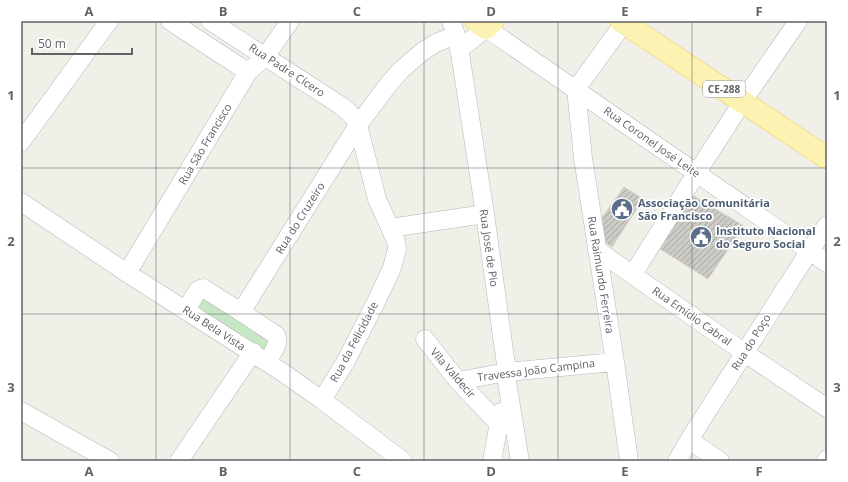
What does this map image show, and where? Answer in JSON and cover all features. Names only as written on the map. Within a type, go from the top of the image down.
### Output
[{"type":"main road","name":"CE-288","points":[[623,22],[827,158]]},
{"type":"street","points":[[21,142],[109,21]]},
{"type":"street","name":"Rua Padre Cícero","points":[[170,21],[248,72]]},
{"type":"street","name":"Rua Padre Cícero","points":[[210,21],[340,105],[348,111],[358,125]]},
{"type":"street","name":"Rua São Francisco","points":[[127,273],[248,72],[266,56],[290,21]]},
{"type":"street","points":[[634,274],[696,174],[798,21]]},
{"type":"street","points":[[576,89],[623,22]]},
{"type":"street","name":"Rua Coronel José Leite","points":[[485,23],[696,174],[827,263]]},
{"type":"street","name":"Rua do Cruzeiro","points":[[241,312],[358,125],[388,85],[412,60],[431,46],[485,23]]},
{"type":"street","name":"Rua José de Pio","points":[[455,35],[485,214],[520,461]]},
{"type":"street","name":"Rua Raimundo Ferreira","points":[[576,89],[583,158],[629,461]]},
{"type":"street","name":"Rua da Felicidade","points":[[322,400],[346,361],[376,302],[392,268],[397,249],[396,241],[377,199],[358,125]]},
{"type":"street","name":"Rua Bela Vista","points":[[21,202],[127,273],[260,357],[322,400],[403,461]]},
{"type":"street","points":[[390,228],[485,214]]},
{"type":"street","name":"Rua do Poço","points":[[677,461],[809,251],[827,225]]},
{"type":"street","name":"Rua Emídio Cabral","points":[[597,250],[827,408]]},
{"type":"street","points":[[179,461],[260,357],[277,343],[278,339],[276,335],[203,288],[198,290],[186,310]]},
{"type":"street","name":"Vila Valdecir","points":[[425,339],[458,381],[499,424]]},
{"type":"street","name":"Travessa João Campina","points":[[458,381],[507,377],[615,362]]},
{"type":"street","points":[[492,461],[507,377]]},
{"type":"street","points":[[21,411],[110,461]]},
{"type":"street","points":[[689,440],[720,461]]},
{"type":"green space","points":[[201,294],[272,338],[265,354],[192,310]]},
{"type":"building","name":"Associação Comunitária São Francisco","points":[[624,187],[643,199],[612,247],[605,242],[601,219]]},
{"type":"building","name":"Instituto Nacional do Seguro Social","points":[[692,195],[744,226],[708,279],[660,249]]},
{"type":"place","name":"Associação Comunitária São Francisco","points":[[622,209]]},
{"type":"place","name":"Instituto Nacional do Seguro Social","points":[[701,237]]}]
